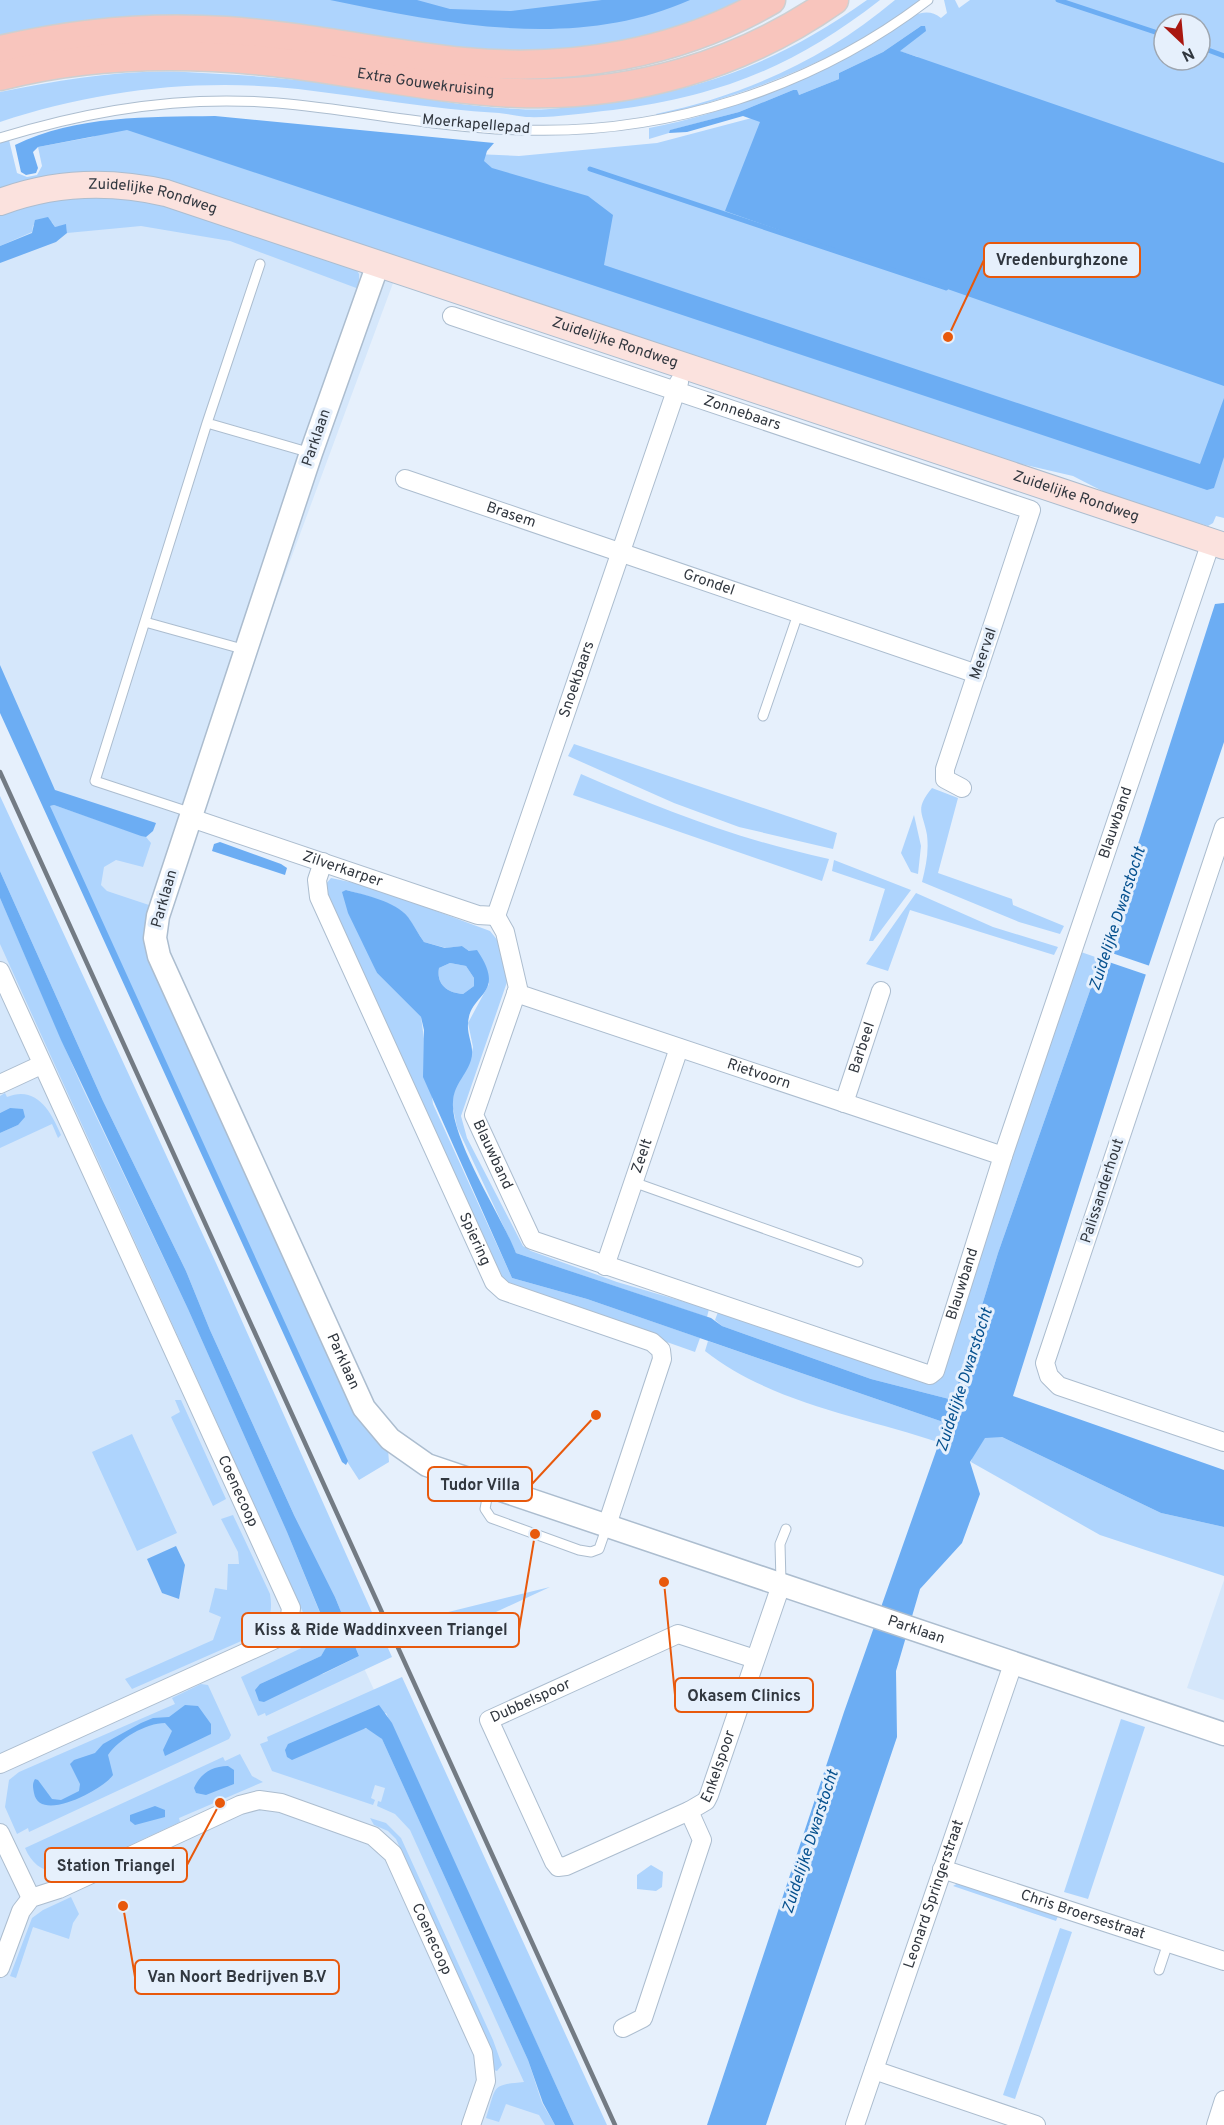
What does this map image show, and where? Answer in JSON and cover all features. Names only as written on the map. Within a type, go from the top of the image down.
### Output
[{"type":"main road","name":"Extra Gouwekruising","points":[[0,50],[104,33],[194,30],[299,38],[465,62],[558,64],[618,56],[678,41],[736,18],[771,0]]},
{"type":"main road","name":"Extra Gouwekruising","points":[[0,76],[91,60],[180,56],[276,62],[487,91],[579,92],[640,84],[709,65],[774,36],[834,0]]},
{"type":"main road","name":"Zuidelijke Rondweg","points":[[0,202],[36,191],[101,183],[132,186],[182,198],[1218,544]]},
{"type":"street","name":"Parklaan","points":[[378,264],[311,453],[158,916],[155,938],[159,956],[364,1408],[375,1424],[407,1453],[427,1464],[1224,1734]]},
{"type":"street","name":"Zonnebaars","points":[[452,316],[1031,510]]},
{"type":"street","name":"Snoekbaars","points":[[496,916],[618,553],[685,365]]},
{"type":"street","name":"Brasem","points":[[405,479],[618,553]]},
{"type":"street","name":"Meerval","points":[[963,788],[945,779],[945,769],[1031,510]]},
{"type":"street","name":"Blauwband","points":[[516,993],[474,1115],[476,1124],[532,1240],[930,1375],[934,1371],[1003,1156],[1218,544]]},
{"type":"street","name":"Grondel","points":[[618,553],[977,674]]},
{"type":"street","name":"Zilverkarper","points":[[191,816],[478,915],[496,916]]},
{"type":"street","name":"Palissanderhout","points":[[1224,827],[1045,1363],[1049,1376],[1059,1386],[1224,1442]]},
{"type":"street","name":"Spiering","points":[[323,862],[317,880],[319,897],[494,1282],[504,1291],[652,1342],[661,1350],[662,1359],[608,1525]]},
{"type":"street","points":[[496,916],[506,932],[517,976],[516,993]]},
{"type":"street","name":"Coenecoop","points":[[0,971],[291,1608],[289,1623],[280,1637],[0,1764]]},
{"type":"street","name":"Barbeel","points":[[844,1103],[881,991]]},
{"type":"street","name":"Rietvoorn","points":[[516,993],[1003,1156]]},
{"type":"street","name":"Zeelt","points":[[605,1266],[679,1048]]},
{"type":"street","points":[[0,1084],[41,1065]]},
{"type":"street","name":"Enkelspoor","points":[[623,2028],[643,2018],[702,1840],[688,1811],[706,1801],[709,1795],[781,1585]]},
{"type":"street","name":"Dubbelspoor","points":[[688,1811],[566,1866],[558,1867],[489,1720],[678,1634],[755,1659]]},
{"type":"street","name":"Leonard Springerstraat","points":[[855,2125],[1013,1664]]},
{"type":"street","name":"Coenecoop","points":[[31,1898],[59,1888],[240,1805],[260,1800],[281,1803],[373,1836],[393,1854],[483,2053],[486,2081],[471,2125]]},
{"type":"street","points":[[0,1833],[31,1898],[21,1911],[0,1968]]},
{"type":"street","name":"Chris Broersestraat","points":[[942,1869],[1224,1961]]},
{"type":"street","points":[[874,2070],[1036,2125]]},
{"type":"street","points":[[1216,2125],[1224,2100]]},
{"type":"lane","name":"Moerkapellepad","points":[[0,138],[108,110],[194,101],[276,103],[460,126],[522,130],[577,130],[650,122],[716,107],[768,88],[862,45],[928,0]]},
{"type":"lane","points":[[191,816],[95,781],[207,423],[260,264]]},
{"type":"lane","points":[[207,423],[311,453]]},
{"type":"lane","points":[[764,716],[798,614]]},
{"type":"lane","points":[[145,622],[246,650]]},
{"type":"lane","points":[[633,1182],[858,1262]]},
{"type":"lane","points":[[490,1485],[484,1509],[491,1518],[579,1550],[591,1552],[599,1549],[608,1525]]},
{"type":"lane","points":[[781,1585],[780,1544],[786,1528]]},
{"type":"lane","points":[[1159,1970],[1168,1943]]},
{"type":"shaded area","points":[[0,0],[750,0],[699,23],[575,52],[0,39]]},
{"type":"shaded area","points":[[867,0],[880,0],[817,43],[786,61],[754,75],[688,96],[613,110],[526,117],[298,89],[223,85],[148,89],[110,95],[36,111],[0,122],[0,92],[69,80],[138,72],[185,72],[298,80],[435,100],[518,109],[559,108],[638,98],[708,81],[740,70],[804,40]]},
{"type":"shaded area","points":[[895,0],[922,0],[860,40],[795,72],[727,97],[657,116],[656,114],[721,96],[783,72],[841,40]]},
{"type":"shaded area","points":[[944,0],[955,0],[959,8],[970,0],[1224,0],[1224,518],[1216,516],[1213,523],[1208,526],[1116,498],[1073,476],[957,449],[207,198],[0,197],[0,143],[9,140],[17,173],[27,177],[37,175],[42,166],[38,147],[92,137],[133,121],[385,150],[519,156],[657,143],[789,108],[918,57],[899,51],[921,26],[883,52],[839,73],[839,79],[799,95],[793,90],[739,112],[671,130],[669,133],[649,139],[649,128],[708,114],[793,83],[874,43],[915,15],[933,13],[941,18],[947,13]]},
{"type":"shaded area","points":[[96,193],[167,202],[353,264],[359,274],[359,289],[230,241],[141,226],[67,233],[66,225],[55,227],[52,222],[33,225],[32,232],[0,246],[0,213],[31,202]]},
{"type":"shaded area","points":[[0,198],[399,267],[134,982],[0,688]]},
{"type":"shaded area","points":[[574,744],[837,833],[833,849],[739,827],[674,803],[568,756]]},
{"type":"shaded area","points":[[581,774],[702,823],[829,859],[822,881],[573,795]]},
{"type":"shaded area","points":[[932,788],[958,798],[938,873],[1012,899],[1013,905],[1064,926],[1060,934],[1019,922],[922,882],[928,847],[921,806]]},
{"type":"shaded area","points":[[0,796],[216,1263],[392,1657],[266,1716],[265,1713],[258,1716],[241,1677],[316,1641],[0,944],[0,898],[82,1087],[188,1309],[287,1532],[331,1640],[321,1656],[260,1684],[323,1674],[359,1656],[335,1597],[294,1515],[210,1330],[186,1271],[103,1101],[0,871]]},
{"type":"shaded area","points":[[54,805],[146,837],[151,843],[143,867],[116,860],[104,867],[101,885],[107,891],[149,905],[145,937],[388,1449],[389,1462],[359,1480],[348,1463],[49,806]]},
{"type":"shaded area","points":[[914,815],[921,846],[918,874],[911,872],[901,853]]},
{"type":"shaded area","points":[[834,860],[911,890],[873,941],[869,941],[885,889],[832,871]]},
{"type":"shaded area","points":[[0,876],[574,2125],[0,2125]]},
{"type":"shaded area","points":[[331,878],[369,886],[490,931],[499,942],[507,982],[461,1116],[467,1138],[523,1246],[531,1251],[617,1282],[709,1309],[707,1317],[516,1253],[457,1127],[452,1104],[455,1087],[470,1061],[473,1047],[468,1023],[489,984],[469,951],[462,946],[446,948],[424,942],[407,916],[371,897],[346,890],[377,973],[421,1017],[433,1104],[512,1278],[587,1299],[700,1338],[695,1352],[506,1285],[324,894],[325,885]]},
{"type":"shaded area","points":[[916,893],[993,927],[1058,947],[1054,955],[910,910],[888,971],[866,964]]},
{"type":"shaded area","points":[[1081,952],[1101,959],[998,1253],[953,1400],[871,1379],[722,1326],[715,1320],[718,1312],[931,1383]]},
{"type":"shaded area","points":[[450,963],[466,966],[474,978],[474,986],[463,994],[448,990],[439,979],[439,968]]},
{"type":"shaded area","points":[[5,1093],[7,1097],[18,1094],[27,1095],[42,1103],[53,1118],[61,1135],[58,1138],[52,1124],[0,1148],[0,1133],[18,1125],[10,1108],[0,1113],[0,1096]]},
{"type":"shaded area","points":[[708,1341],[946,1423],[941,1443],[819,1407],[759,1384],[731,1369],[705,1351]]},
{"type":"shaded area","points":[[175,1400],[181,1400],[226,1499],[213,1506],[171,1417],[180,1412]]},
{"type":"shaded area","points":[[132,1434],[177,1533],[137,1551],[92,1452]]},
{"type":"shaded area","points":[[985,1437],[1002,1437],[1161,1513],[1224,1527],[1224,1576],[1100,1535],[971,1462],[973,1454]]},
{"type":"shaded area","points":[[233,1515],[270,1594],[271,1612],[267,1622],[255,1635],[132,1689],[125,1679],[213,1640],[221,1617],[209,1612],[215,1588],[227,1590],[228,1564],[239,1564],[238,1552],[221,1519]]},
{"type":"shaded area","points":[[1224,1580],[1224,1700],[1187,1688]]},
{"type":"shaded area","points":[[550,1587],[446,1635],[433,1637],[424,1618]]},
{"type":"shaded area","points":[[402,1677],[607,2125],[574,2125],[386,1713],[363,1729],[369,1728],[382,1739],[528,2060],[542,2103],[555,2125],[545,2125],[539,2115],[506,2104],[499,2122],[486,2118],[496,2089],[505,2084],[524,2082],[410,1830],[395,1814],[377,1806],[378,1801],[381,1802],[385,1788],[375,1785],[371,1798],[375,1800],[373,1805],[272,1771],[260,1744],[268,1741],[267,1737]]},
{"type":"shaded area","points":[[201,1684],[208,1685],[231,1735],[229,1739],[29,1832],[28,1828],[17,1834],[5,1807],[9,1780],[19,1772],[175,1704],[172,1698]]},
{"type":"shaded area","points":[[1121,1719],[1145,1727],[1088,1899],[1064,1892]]},
{"type":"shaded area","points":[[240,1754],[252,1776],[263,1782],[179,1818],[180,1822],[72,1872],[68,1869],[54,1871],[42,1868],[28,1855],[25,1848],[223,1757],[225,1761]]},
{"type":"shaded area","points":[[370,1818],[386,1823],[401,1838],[493,2040],[502,2065],[497,2071],[494,2070],[488,2042],[396,1839],[388,1831],[374,1825]]},
{"type":"shaded area","points":[[651,1865],[663,1872],[662,1887],[656,1891],[637,1889],[637,1875]]},
{"type":"shaded area","points":[[958,1883],[1058,1916],[1056,1921],[953,1886]]},
{"type":"shaded area","points":[[71,1897],[79,1914],[73,1923],[69,1939],[33,1927],[16,1978],[10,1976],[32,1918],[43,1910]]},
{"type":"shaded area","points":[[1060,1928],[1072,1932],[1015,2099],[1003,2095]]},
{"type":"water","points":[[330,0],[417,0],[450,9],[511,11],[602,0],[690,0],[646,16],[602,25],[556,29],[465,24]]},
{"type":"water","points":[[921,26],[925,26],[926,31],[900,51],[1224,163],[1224,386],[725,211],[760,122],[743,116],[687,132],[669,133],[670,130],[739,112],[793,90],[797,90],[799,95],[839,79],[839,73],[883,52]]},
{"type":"water","points":[[215,116],[494,143],[487,151],[484,161],[492,168],[588,196],[613,215],[604,265],[1200,464],[1224,398],[1224,457],[1214,488],[1207,490],[127,130],[38,147],[33,152],[38,168],[36,173],[26,175],[21,172],[15,145],[38,135],[88,123],[139,118]]},
{"type":"water","points":[[48,217],[55,227],[66,224],[67,233],[56,242],[0,263],[0,246],[32,233],[35,220]]},
{"type":"water","name":"Zuidelijke Dwarstocht","points":[[1224,603],[1224,742],[1146,974],[1013,1396],[1224,1470],[1224,1527],[1161,1513],[1002,1437],[985,1438],[970,1462],[980,1494],[962,1543],[920,1589],[896,1671],[897,1737],[766,2125],[707,2125],[844,1712],[946,1423],[587,1299],[512,1278],[423,1077],[424,1030],[421,1017],[377,973],[348,913],[342,892],[346,890],[388,903],[408,917],[424,942],[445,948],[462,946],[469,951],[477,950],[486,965],[489,976],[488,985],[470,1014],[468,1029],[472,1055],[454,1096],[454,1117],[468,1156],[516,1253],[711,1318],[722,1326],[871,1379],[953,1400],[998,1253],[1101,959],[1215,604]],"holes":[[[450,963],[466,966],[474,978],[474,986],[463,994],[452,992],[444,987],[439,979],[439,968]]]},
{"type":"water","points":[[0,665],[55,790],[156,823],[153,831],[146,837],[54,805],[50,806],[348,1461],[346,1465],[342,1462],[0,713]]},
{"type":"water","points":[[220,842],[281,864],[287,868],[285,875],[212,851],[214,844]]},
{"type":"water","points":[[0,871],[103,1101],[186,1271],[210,1330],[294,1515],[335,1597],[359,1656],[264,1702],[259,1701],[255,1690],[260,1684],[321,1656],[331,1639],[287,1532],[188,1309],[61,1040],[0,898]]},
{"type":"water","points":[[10,1108],[23,1109],[25,1117],[18,1125],[0,1133],[0,1113]]},
{"type":"water","points":[[176,1546],[185,1565],[179,1599],[162,1593],[147,1559]]},
{"type":"water","points":[[185,1705],[198,1706],[211,1724],[211,1734],[165,1756],[163,1750],[172,1731],[165,1723],[142,1729],[119,1743],[108,1755],[113,1775],[108,1781],[87,1794],[60,1805],[39,1802],[33,1789],[35,1779],[52,1799],[61,1800],[79,1791],[80,1784],[70,1764],[74,1760],[95,1753],[103,1744],[141,1723],[153,1718],[169,1717]]},
{"type":"water","points":[[379,1705],[392,1723],[574,2125],[555,2125],[543,2103],[528,2060],[382,1739],[366,1728],[292,1760],[287,1757],[285,1750],[288,1744]]},
{"type":"water","points":[[228,1766],[234,1770],[234,1784],[206,1795],[196,1793],[194,1788],[203,1775],[217,1767]]},
{"type":"water","points":[[155,1806],[165,1810],[165,1817],[135,1825],[130,1821],[130,1815]]},
{"type":"pier","points":[[1103,950],[1150,966],[1147,975],[1100,959]]},
{"type":"waterway","points":[[1058,0],[1152,31]]},
{"type":"waterway","points":[[1212,52],[1224,56]]},
{"type":"waterway","points":[[590,169],[946,288]]},
{"type":"railway","points":[[0,772],[615,2125]]},
{"type":"place","name":"Vredenburghzone","points":[[948,337]]},
{"type":"place","name":"Tudor Villa","points":[[596,1415]]},
{"type":"place","name":"Kiss & Ride Waddinxveen Triangel","points":[[535,1534]]},
{"type":"place","name":"Okasem Clinics","points":[[664,1582]]},
{"type":"place","name":"Station Triangel","points":[[220,1803]]},
{"type":"place","name":"Van Noort Bedrijven B.V","points":[[123,1906]]}]
